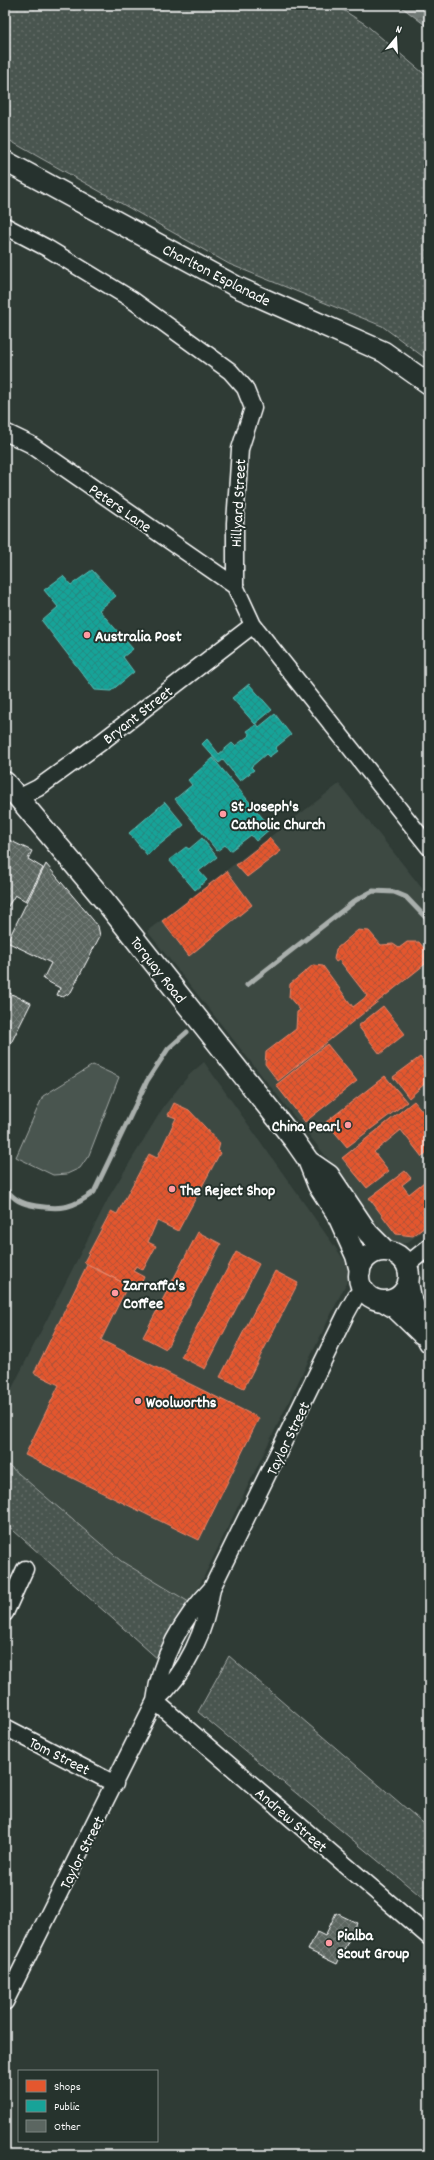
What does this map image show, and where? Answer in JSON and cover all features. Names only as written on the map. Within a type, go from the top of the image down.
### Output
[{"type":"street","name":"Charlton Esplanade","points":[[5,161],[239,288],[384,352],[429,384]]},
{"type":"street","name":"Hillyard Street","points":[[5,226],[48,248],[131,299],[230,371],[245,388],[253,408],[240,449],[235,523],[235,586],[253,625],[429,847]]},
{"type":"street","name":"Peters Lane","points":[[5,432],[30,444],[235,586]]},
{"type":"street","name":"Bryant Street","points":[[12,800],[38,788],[100,743],[253,625]]},
{"type":"street","name":"Torquay Road","points":[[5,782],[12,800],[108,905],[272,1112],[308,1160],[318,1186],[337,1214],[351,1243],[362,1281]]},
{"type":"street","name":"Torquay Road","points":[[308,1160],[329,1175],[368,1233],[386,1251]]},
{"type":"street","points":[[405,1263],[414,1259],[429,1247]]},
{"type":"street","points":[[386,1251],[393,1252],[405,1263],[408,1269],[408,1282],[411,1298],[427,1339],[395,1308],[383,1301],[369,1296],[362,1281],[366,1259],[371,1254],[386,1251]]},
{"type":"street","name":"Taylor Street","points":[[5,2002],[115,1784],[155,1701],[159,1675],[167,1653],[190,1613],[212,1588],[362,1281]]},
{"type":"street","points":[[383,1301],[391,1300],[399,1296],[405,1290],[408,1282]]},
{"type":"street","points":[[5,1613],[26,1569]]},
{"type":"street","name":"Taylor Street","points":[[155,1701],[170,1688],[185,1666],[206,1620],[212,1588]]},
{"type":"street","name":"Andrew Street","points":[[155,1701],[429,1937]]},
{"type":"street","name":"Tom Street","points":[[5,1727],[115,1784]]},
{"type":"shaded area","points":[[5,5],[335,5],[365,24],[429,78],[429,361],[382,326],[229,264],[5,138]]},
{"type":"shaded area","points":[[339,784],[429,897],[429,1226],[407,1243],[400,1244],[385,1238],[339,1173],[147,931]]},
{"type":"shaded area","points":[[204,1062],[352,1271],[195,1595],[189,1602],[121,1561],[5,1462],[5,1402],[110,1195],[164,1106],[189,1075]]},
{"type":"shaded area","points":[[93,1065],[119,1077],[89,1155],[80,1168],[67,1174],[53,1175],[16,1157],[43,1096]]},
{"type":"shaded area","points":[[5,1462],[121,1561],[189,1602],[159,1660],[5,1523]]},
{"type":"shaded area","points":[[229,1656],[429,1828],[429,1903],[198,1712]]},
{"type":"water","points":[[399,5],[429,5],[429,28]]},
{"type":"building: Shops","points":[[270,838],[281,851],[247,877],[236,865]]},
{"type":"building: Shops","points":[[227,871],[252,905],[189,956],[162,921]]},
{"type":"building: Shops","points":[[358,930],[369,931],[381,945],[393,944],[399,948],[407,942],[419,942],[429,954],[429,961],[278,1081],[265,1064],[266,1052],[296,1029],[297,1012],[300,1010],[289,997],[290,984],[313,965],[323,966],[353,1007],[367,996],[339,960],[336,962],[334,959],[336,949]]},
{"type":"building: Shops","points":[[383,1006],[405,1034],[380,1054],[358,1026]]},
{"type":"building: Shops","points":[[327,1044],[357,1081],[305,1122],[276,1085]]},
{"type":"building: Shops","points":[[420,1057],[428,1066],[422,1071],[429,1080],[409,1098],[393,1077]]},
{"type":"building: Shops","points":[[385,1076],[407,1102],[347,1147],[326,1122]]},
{"type":"building: Shops","points":[[414,1101],[429,1119],[429,1152],[422,1157],[401,1130],[374,1152],[389,1171],[367,1188],[342,1158]]},
{"type":"building: Shops","points":[[174,1103],[189,1110],[220,1143],[218,1151],[220,1153],[178,1231],[157,1221],[148,1242],[156,1246],[143,1270],[136,1266],[133,1271],[144,1277],[138,1291],[84,1262],[111,1211],[117,1214],[149,1154],[157,1158],[176,1118],[168,1115]]},
{"type":"building: Shops","points":[[405,1171],[411,1178],[402,1185],[409,1194],[429,1178],[429,1224],[413,1236],[396,1234],[369,1198]]},
{"type":"building: Shops","points":[[198,1232],[221,1244],[166,1349],[143,1337]]},
{"type":"building: Shops","points":[[236,1252],[259,1264],[205,1369],[181,1357]]},
{"type":"building: Shops","name":"Woolworths","points":[[87,1265],[128,1285],[101,1340],[259,1418],[199,1540],[25,1455],[59,1385],[34,1373]]},
{"type":"building: Shops","points":[[275,1271],[298,1283],[244,1388],[220,1377]]},
{"type":"building: Public","name":"Australia Post","points":[[92,570],[116,596],[99,610],[133,649],[123,657],[134,672],[111,691],[95,690],[42,621],[58,607],[44,590],[63,576],[71,585]]},
{"type":"building: Public","points":[[249,684],[272,710],[255,724],[232,698]]},
{"type":"building: Public","points":[[275,714],[291,735],[275,748],[277,751],[269,757],[266,754],[251,767],[254,770],[240,781],[223,760],[219,763],[202,744],[207,739],[219,754],[232,743],[235,746],[250,735],[247,731],[257,724],[259,727]]},
{"type":"building: Public","name":"St Joseph's Catholic Church","points":[[213,758],[271,828],[256,841],[251,835],[230,851],[225,845],[217,851],[175,799],[192,785],[188,780]]},
{"type":"building: Public","points":[[165,802],[184,825],[147,855],[129,833]]},
{"type":"building: Public","points":[[202,838],[217,857],[199,871],[207,880],[195,890],[169,860],[186,847],[189,849]]},
{"type":"building: Other","points":[[9,840],[32,851],[28,859],[43,868],[26,901],[15,895],[7,908],[5,907],[5,847]]},
{"type":"building: Other","points":[[46,864],[98,926],[100,936],[71,992],[63,997],[57,995],[60,988],[43,979],[51,963],[7,942]]},
{"type":"building: Other","points":[[5,991],[31,1003],[5,1055]]},
{"type":"building: Other","name":"Pialba Scout Group","points":[[336,1913],[357,1923],[337,1964],[308,1950],[317,1932],[325,1936]]},
{"type":"waterway","points":[[247,985],[356,900],[373,891],[394,892],[406,897],[429,921]]},
{"type":"waterway","points":[[5,1188],[12,1196],[22,1203],[53,1208],[73,1205],[94,1192],[147,1081],[168,1049],[187,1032]]},
{"type":"place","name":"Australia Post","points":[[87,635]]},
{"type":"place","name":"St Joseph's Catholic Church","points":[[223,814]]},
{"type":"place","name":"China Pearl","points":[[348,1125]]},
{"type":"place","name":"The Reject Shop","points":[[172,1189]]},
{"type":"place","name":"Zarraffa's Coffee","points":[[115,1293]]},
{"type":"place","name":"Woolworths","points":[[138,1401]]},
{"type":"place","name":"Pialba Scout Group","points":[[329,1943]]}]
